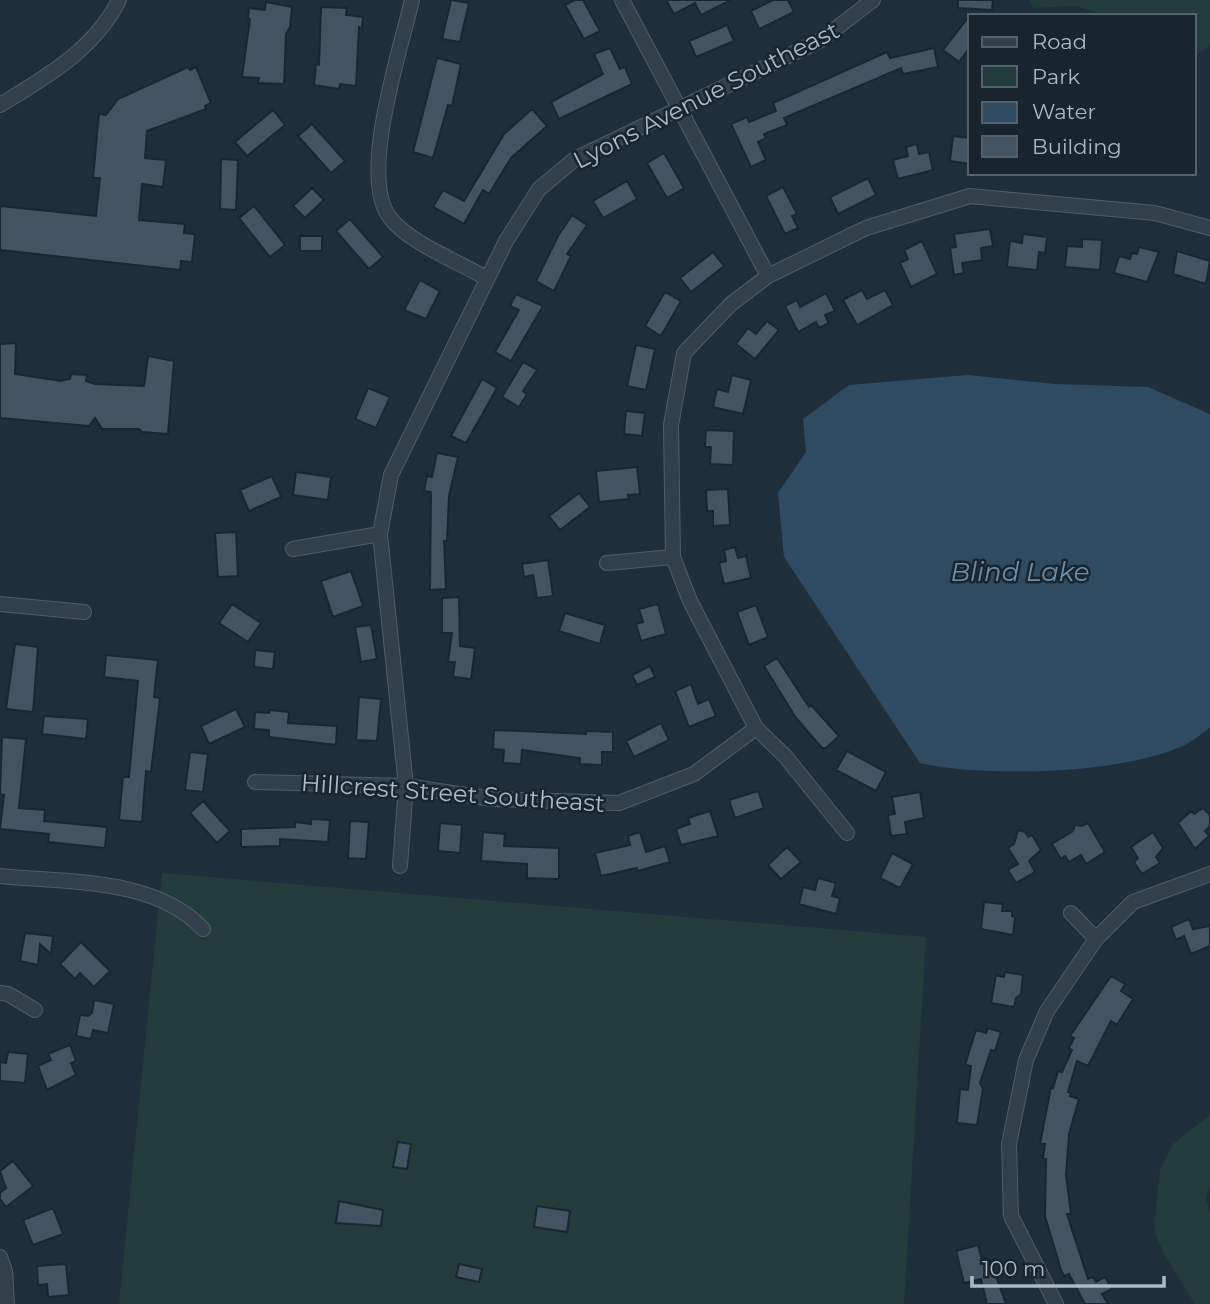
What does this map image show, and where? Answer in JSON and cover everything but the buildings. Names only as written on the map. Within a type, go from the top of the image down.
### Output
[{"type":"street","points":[[0,105],[67,62],[97,35],[119,0]]},
{"type":"street","points":[[412,0],[377,156],[377,184],[390,218],[406,232],[486,278]]},
{"type":"street","points":[[622,0],[768,276]]},
{"type":"street","name":"Lyons Avenue Southeast","points":[[400,866],[406,786],[380,534],[391,475],[486,278],[523,211],[557,173],[575,159],[821,40],[873,0]]},
{"type":"street","points":[[847,833],[785,756],[756,728],[690,601],[673,557],[671,425],[684,353],[730,304],[768,276],[866,228],[970,196],[1155,213],[1210,228]]},
{"type":"street","points":[[293,549],[380,534]]},
{"type":"street","points":[[607,563],[673,557]]},
{"type":"street","points":[[0,604],[84,612]]},
{"type":"street","name":"Hillcrest Street Southeast","points":[[255,782],[406,786],[492,799],[619,803],[694,774],[756,728]]},
{"type":"street","points":[[1056,1304],[1012,1216],[1009,1144],[1015,1102],[1036,1033],[1064,983],[1096,939],[1133,902],[1210,874]]},
{"type":"street","points":[[0,876],[140,890],[169,901],[203,929]]},
{"type":"street","points":[[1070,913],[1096,939]]},
{"type":"street","points":[[0,993],[8,994],[35,1010]]},
{"type":"street","points":[[0,1257],[5,1271],[7,1304]]},
{"type":"green space","points":[[1030,0],[1210,0],[1210,45],[1196,56],[1196,14],[1102,14],[1076,6],[1033,8]]},
{"type":"green space","points":[[162,873],[926,937],[904,1304],[119,1304]]},
{"type":"green space","points":[[1210,1115],[1210,1184],[1206,1198],[1210,1213],[1210,1304],[1195,1304],[1164,1254],[1154,1230],[1160,1170],[1173,1144]]},
{"type":"water","name":"Blind Lake","points":[[968,375],[1055,384],[1148,387],[1210,414],[1210,728],[1190,742],[1125,763],[1053,771],[980,771],[920,763],[784,557],[778,493],[806,452],[803,419],[849,385]]}]
